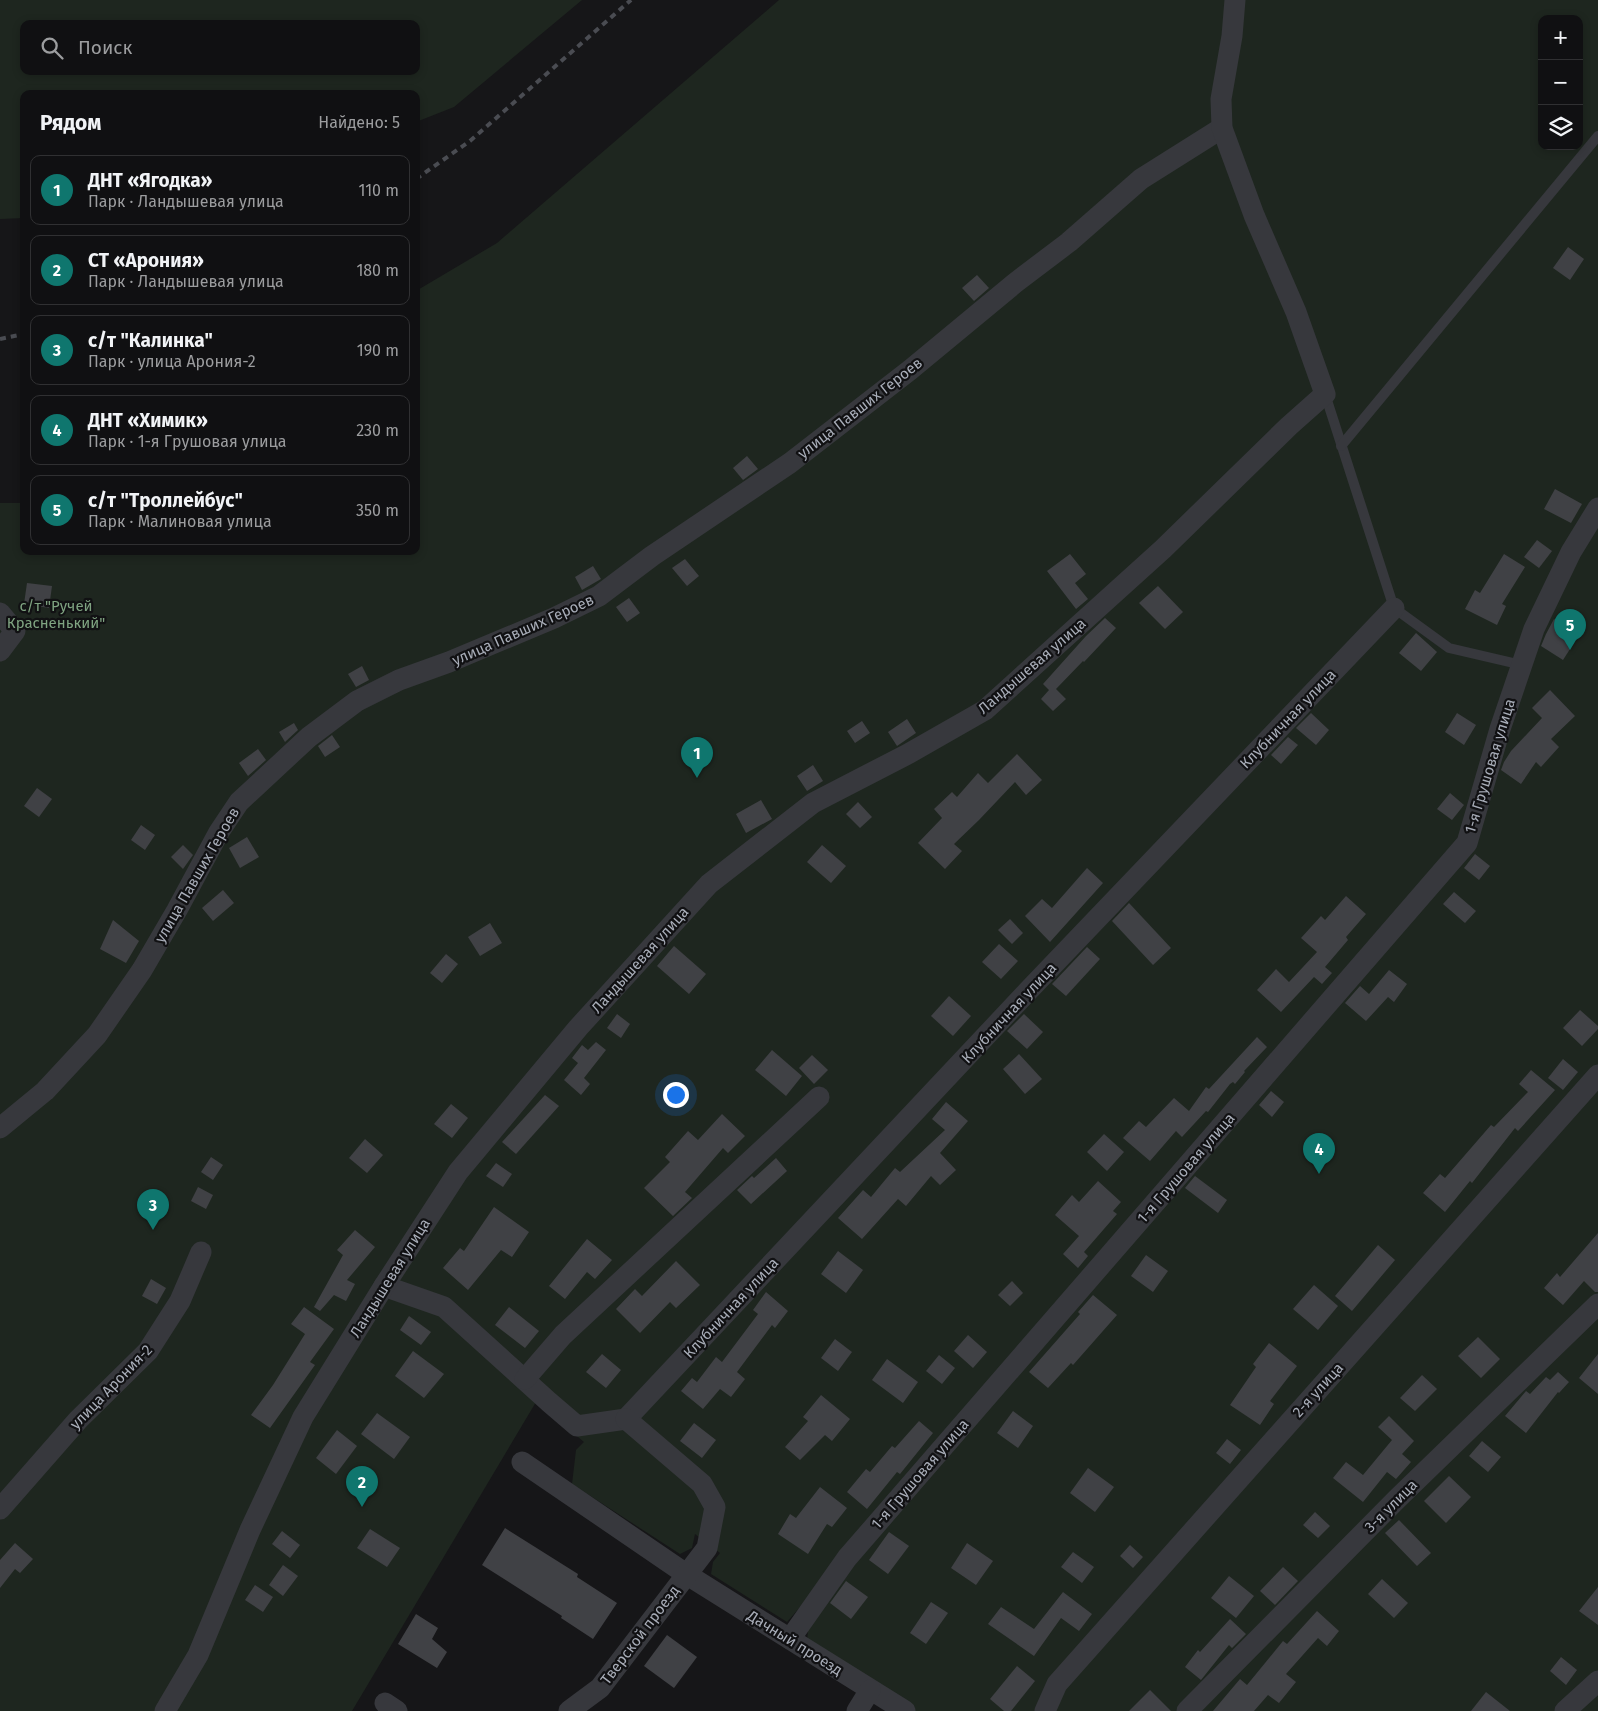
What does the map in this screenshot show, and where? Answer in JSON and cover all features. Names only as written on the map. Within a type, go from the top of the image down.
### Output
[{"type":"street","points":[[1235,0],[1232,36],[1221,99],[1222,128],[1254,215],[1296,312],[1325,394]]},
{"type":"street","name":"улица Павших Героев","points":[[0,1128],[44,1091],[97,1035],[142,970],[219,832],[239,802],[309,738],[358,702],[399,680],[449,662],[554,618],[599,596],[652,556],[790,463],[910,370],[1015,283],[1069,242],[1141,179],[1222,128]]},
{"type":"street","name":"Ландышевая улица","points":[[165,1711],[198,1655],[250,1530],[303,1417],[384,1286],[458,1172],[578,1028],[709,884],[813,803],[906,755],[985,710],[1163,549],[1289,426],[1325,394]]},
{"type":"street","name":"1-я Грушовая улица","points":[[790,1639],[847,1558],[1467,843],[1500,728],[1534,629],[1571,552],[1596,516]]},
{"type":"street","name":"Клубничная улица","points":[[626,1420],[1022,999],[1394,608]]},
{"type":"street","points":[[0,613],[15,631],[0,651]]},
{"type":"street","name":"2-я улица","points":[[1045,1711],[1057,1684],[1598,1075]]},
{"type":"street","points":[[525,1379],[564,1335],[819,1097]]},
{"type":"street","name":"улица Арония-2","points":[[0,1509],[78,1420],[148,1351],[180,1302],[201,1252]]},
{"type":"street","points":[[384,1286],[444,1307],[577,1426],[626,1420],[702,1484],[715,1508],[707,1548],[686,1574]]},
{"type":"street","name":"3-я улица","points":[[1187,1711],[1397,1499],[1598,1304]]},
{"type":"street","name":"Дачный проезд","points":[[522,1462],[686,1574],[905,1711]]},
{"type":"street","name":"Тверской проезд","points":[[568,1711],[600,1688],[686,1574]]},
{"type":"street","points":[[1565,1711],[1598,1682]]},
{"type":"street","points":[[857,1711],[870,1690]]},
{"type":"lane","points":[[1342,446],[1598,136]]},
{"type":"lane","points":[[1325,394],[1394,608],[1449,648],[1522,665]]},
{"type":"green space","points":[[0,0],[582,0],[454,107],[420,120],[420,90],[20,90],[20,218],[0,219]]},
{"type":"green space","name":"с/т \"Ручей Красненький\"","points":[[779,0],[1598,0],[1598,1711],[914,1711],[807,1641],[808,1631],[816,1618],[800,1607],[787,1622],[711,1574],[713,1562],[720,1553],[695,1534],[692,1548],[680,1554],[572,1484],[576,1450],[584,1442],[536,1402],[352,1711],[0,1711],[0,503],[20,503],[20,555],[420,555],[420,289],[497,243]]},
{"type":"building","points":[[1568,247],[1584,259],[1570,280],[1553,268]]},
{"type":"building","points":[[977,275],[989,288],[974,301],[962,288]]},
{"type":"building","points":[[747,456],[758,469],[743,480],[733,468]]},
{"type":"building","points":[[1555,489],[1582,504],[1571,523],[1544,509]]},
{"type":"building","points":[[1537,540],[1552,551],[1539,568],[1524,557]]},
{"type":"building","points":[[1070,554],[1086,574],[1075,583],[1088,599],[1076,609],[1047,571]]},
{"type":"building","points":[[1504,554],[1525,567],[1502,604],[1506,606],[1497,625],[1465,609],[1475,590],[1480,593]]},
{"type":"building","points":[[685,559],[699,576],[687,586],[672,568]]},
{"type":"building","points":[[593,566],[601,579],[582,590],[575,577]]},
{"type":"building","points":[[27,583],[52,586],[49,608],[24,604]]},
{"type":"building","points":[[1158,586],[1183,612],[1165,629],[1139,603]]},
{"type":"building","points":[[629,598],[640,613],[627,622],[616,607]]},
{"type":"building","points":[[1105,618],[1116,628],[1056,689],[1066,699],[1053,711],[1041,699],[1049,690],[1043,684],[1086,636]]},
{"type":"building","points":[[1554,619],[1579,635],[1563,660],[1541,646]]},
{"type":"building","points":[[1416,633],[1437,652],[1421,671],[1399,653]]},
{"type":"building","points":[[362,666],[369,680],[356,687],[348,674]]},
{"type":"building","points":[[1550,690],[1575,716],[1551,739],[1559,747],[1541,767],[1536,762],[1521,784],[1501,770],[1511,751],[1542,718],[1532,708]]},
{"type":"building","points":[[1311,713],[1329,730],[1316,745],[1296,728]]},
{"type":"building","points":[[1457,713],[1476,725],[1464,745],[1445,732]]},
{"type":"building","points":[[907,719],[916,733],[897,746],[888,732]]},
{"type":"building","points":[[862,721],[870,733],[855,743],[847,731]]},
{"type":"building","points":[[294,723],[298,730],[285,742],[279,732]]},
{"type":"building","points":[[332,735],[340,747],[325,757],[318,746]]},
{"type":"building","points":[[1288,737],[1298,745],[1281,764],[1271,755]]},
{"type":"building","points":[[258,749],[266,760],[248,776],[239,763]]},
{"type":"building","points":[[1017,754],[1042,780],[1026,795],[1015,782],[954,844],[962,851],[945,869],[918,843],[942,818],[934,809],[952,792],[957,797],[978,773],[988,783]]},
{"type":"building","points":[[813,765],[823,781],[807,791],[797,776]]},
{"type":"building","points":[[37,788],[52,799],[39,817],[24,806]]},
{"type":"building","points":[[1450,793],[1464,805],[1452,820],[1437,809]]},
{"type":"building","points":[[761,800],[772,819],[746,833],[736,814]]},
{"type":"building","points":[[858,802],[872,817],[860,828],[846,814]]},
{"type":"building","points":[[141,825],[155,835],[145,850],[131,840]]},
{"type":"building","points":[[247,837],[259,857],[240,868],[229,848]]},
{"type":"building","points":[[183,845],[193,855],[183,869],[171,857]]},
{"type":"building","points":[[822,845],[846,866],[831,883],[807,862]]},
{"type":"building","points":[[1475,854],[1490,866],[1479,880],[1464,868]]},
{"type":"building","points":[[1087,868],[1103,883],[1050,942],[1025,916],[1042,899],[1052,908]]},
{"type":"building","points":[[223,890],[234,903],[213,921],[202,908]]},
{"type":"building","points":[[1454,892],[1476,911],[1465,923],[1443,904]]},
{"type":"building","points":[[1346,896],[1366,914],[1346,937],[1348,940],[1325,967],[1332,973],[1322,984],[1314,977],[1281,1012],[1257,990],[1276,969],[1289,982],[1317,952],[1301,938],[1321,916],[1325,920]]},
{"type":"building","points":[[1129,903],[1171,948],[1153,965],[1112,921]]},
{"type":"building","points":[[1010,919],[1023,933],[1012,944],[998,930]]},
{"type":"building","points":[[113,920],[139,941],[126,963],[100,949]]},
{"type":"building","points":[[490,923],[502,943],[480,956],[468,937]]},
{"type":"building","points":[[999,944],[1018,961],[1001,979],[982,962]]},
{"type":"building","points":[[674,946],[706,974],[689,994],[657,966]]},
{"type":"building","points":[[1087,947],[1100,959],[1066,996],[1052,984]]},
{"type":"building","points":[[446,954],[458,964],[442,983],[430,973]]},
{"type":"building","points":[[1389,970],[1407,984],[1394,1002],[1388,997],[1366,1021],[1345,1003],[1360,986],[1369,994]]},
{"type":"building","points":[[949,996],[971,1016],[953,1036],[931,1016]]},
{"type":"building","points":[[1580,1010],[1598,1026],[1598,1029],[1582,1046],[1563,1028]]},
{"type":"building","points":[[617,1014],[630,1024],[621,1038],[607,1028]]},
{"type":"building","points":[[1024,1014],[1043,1032],[1027,1049],[1007,1031]]},
{"type":"building","points":[[1257,1037],[1267,1047],[1244,1071],[1235,1084],[1233,1082],[1230,1084],[1208,1112],[1206,1111],[1182,1137],[1176,1131],[1150,1161],[1123,1138],[1139,1121],[1146,1127],[1174,1098],[1189,1111],[1206,1087],[1209,1089]]},
{"type":"building","points":[[596,1042],[606,1050],[584,1078],[590,1084],[581,1095],[564,1080],[578,1063],[572,1058],[582,1045],[588,1050]]},
{"type":"building","points":[[772,1050],[802,1076],[786,1096],[755,1070]]},
{"type":"building","points":[[1019,1054],[1042,1079],[1025,1094],[1003,1069]]},
{"type":"building","points":[[812,1055],[828,1070],[814,1084],[799,1068]]},
{"type":"building","points":[[1563,1059],[1578,1072],[1563,1090],[1548,1078]]},
{"type":"building","points":[[1531,1070],[1555,1090],[1518,1131],[1515,1128],[1472,1183],[1470,1181],[1445,1212],[1423,1193],[1440,1174],[1445,1178],[1491,1125],[1494,1127],[1528,1092],[1519,1084]]},
{"type":"building","points":[[1271,1091],[1284,1102],[1272,1117],[1259,1105]]},
{"type":"building","points":[[545,1095],[559,1106],[516,1154],[502,1142]]},
{"type":"building","points":[[946,1102],[968,1121],[940,1153],[956,1170],[940,1185],[931,1176],[906,1206],[898,1199],[862,1239],[838,1218],[863,1190],[871,1197],[895,1168],[900,1172],[945,1130],[932,1119]]},
{"type":"building","points":[[451,1104],[468,1118],[452,1138],[434,1124]]},
{"type":"building","points":[[722,1114],[745,1136],[728,1153],[723,1148],[685,1192],[692,1198],[673,1216],[644,1188],[670,1162],[665,1157],[688,1131],[698,1140]]},
{"type":"building","points":[[1104,1134],[1124,1152],[1107,1171],[1087,1152]]},
{"type":"building","points":[[365,1139],[383,1155],[367,1173],[349,1158]]},
{"type":"building","points":[[211,1157],[223,1165],[213,1180],[201,1172]]},
{"type":"building","points":[[776,1158],[787,1171],[751,1204],[737,1190],[752,1176],[754,1178]]},
{"type":"building","points":[[496,1163],[512,1174],[503,1187],[486,1176]]},
{"type":"building","points":[[1195,1176],[1227,1200],[1218,1213],[1185,1188]]},
{"type":"building","points":[[1098,1181],[1121,1202],[1113,1211],[1117,1214],[1084,1252],[1088,1256],[1078,1268],[1063,1254],[1079,1236],[1055,1215],[1072,1195],[1079,1202]]},
{"type":"building","points":[[198,1187],[213,1195],[206,1209],[191,1201]]},
{"type":"building","points":[[494,1207],[529,1232],[512,1257],[501,1250],[468,1290],[443,1268],[460,1248],[464,1251]]},
{"type":"building","points":[[355,1230],[375,1247],[347,1280],[355,1284],[346,1301],[334,1295],[320,1311],[314,1307],[343,1255],[337,1250]]},
{"type":"building","points":[[1598,1233],[1598,1292],[1595,1292],[1584,1281],[1563,1305],[1544,1288],[1557,1273],[1560,1277]]},
{"type":"building","points":[[587,1239],[612,1260],[595,1279],[587,1272],[565,1299],[549,1286]]},
{"type":"building","points":[[1378,1245],[1395,1260],[1352,1311],[1335,1296]]},
{"type":"building","points":[[838,1251],[863,1270],[846,1293],[821,1274]]},
{"type":"building","points":[[1146,1255],[1168,1271],[1153,1292],[1131,1276]]},
{"type":"building","points":[[676,1261],[700,1285],[676,1308],[670,1302],[640,1333],[616,1309],[635,1289],[642,1296]]},
{"type":"building","points":[[151,1279],[166,1288],[157,1304],[142,1296]]},
{"type":"building","points":[[1012,1281],[1023,1293],[1010,1306],[998,1295]]},
{"type":"building","points":[[1314,1285],[1338,1306],[1318,1330],[1293,1309]]},
{"type":"building","points":[[766,1292],[788,1311],[775,1328],[772,1325],[737,1372],[745,1379],[731,1397],[720,1389],[703,1409],[681,1391],[692,1378],[697,1382],[716,1357],[722,1362],[758,1314],[753,1310]]},
{"type":"building","points":[[1093,1295],[1117,1315],[1073,1365],[1071,1363],[1048,1388],[1029,1372],[1080,1314],[1078,1312]]},
{"type":"building","points":[[304,1307],[334,1329],[310,1362],[315,1365],[270,1428],[251,1415],[273,1385],[305,1334],[291,1324]]},
{"type":"building","points":[[509,1307],[539,1331],[525,1348],[495,1325]]},
{"type":"building","points":[[409,1316],[431,1332],[421,1345],[400,1330]]},
{"type":"building","points":[[968,1335],[987,1352],[973,1368],[954,1351]]},
{"type":"building","points":[[1478,1337],[1500,1359],[1481,1378],[1458,1356]]},
{"type":"building","points":[[835,1339],[852,1352],[838,1371],[821,1358]]},
{"type":"building","points":[[1269,1343],[1297,1366],[1270,1401],[1274,1404],[1260,1425],[1230,1405],[1256,1367],[1253,1364]]},
{"type":"building","points":[[413,1351],[444,1374],[424,1398],[395,1376]]},
{"type":"building","points":[[602,1354],[621,1370],[606,1388],[586,1372]]},
{"type":"building","points":[[1598,1354],[1598,1394],[1579,1378]]},
{"type":"building","points":[[939,1355],[955,1368],[942,1384],[926,1371]]},
{"type":"building","points":[[887,1359],[918,1382],[903,1403],[872,1380]]},
{"type":"building","points":[[1558,1372],[1569,1382],[1558,1392],[1526,1433],[1505,1416],[1526,1391],[1530,1394],[1546,1377],[1550,1380]]},
{"type":"building","points":[[1422,1375],[1437,1389],[1415,1411],[1400,1398]]},
{"type":"building","points":[[821,1395],[850,1419],[832,1441],[825,1435],[800,1460],[785,1447],[808,1421],[803,1417]]},
{"type":"building","points":[[1013,1411],[1033,1426],[1018,1448],[997,1433]]},
{"type":"building","points":[[377,1413],[410,1437],[394,1459],[361,1434]]},
{"type":"building","points":[[1389,1416],[1414,1441],[1402,1454],[1411,1462],[1396,1479],[1387,1472],[1363,1502],[1333,1478],[1346,1462],[1363,1475],[1392,1440],[1378,1427]]},
{"type":"building","points":[[919,1421],[933,1433],[900,1474],[897,1472],[867,1509],[847,1492],[866,1469],[870,1472],[892,1446],[895,1448]]},
{"type":"building","points":[[694,1423],[716,1440],[702,1458],[680,1441]]},
{"type":"building","points":[[337,1430],[357,1446],[336,1474],[316,1458]]},
{"type":"building","points":[[1227,1439],[1241,1450],[1230,1464],[1216,1453]]},
{"type":"building","points":[[1482,1441],[1501,1457],[1488,1472],[1469,1456]]},
{"type":"building","points":[[1088,1468],[1114,1487],[1095,1512],[1070,1493]]},
{"type":"building","points":[[1449,1476],[1471,1497],[1446,1523],[1424,1501]]},
{"type":"building","points":[[820,1487],[847,1508],[832,1527],[827,1524],[808,1554],[778,1534],[790,1514],[796,1518]]},
{"type":"building","points":[[1315,1512],[1330,1526],[1318,1538],[1303,1525]]},
{"type":"building","points":[[1399,1520],[1431,1553],[1417,1566],[1385,1533]]},
{"type":"building","points":[[505,1528],[578,1574],[577,1577],[617,1603],[593,1639],[561,1618],[562,1616],[482,1565]]},
{"type":"building","points":[[370,1529],[400,1548],[387,1567],[357,1548]]},
{"type":"building","points":[[282,1531],[300,1545],[290,1558],[272,1544]]},
{"type":"building","points":[[889,1532],[909,1546],[888,1574],[869,1560]]},
{"type":"building","points":[[15,1543],[33,1559],[20,1573],[15,1569],[0,1588],[0,1560]]},
{"type":"building","points":[[967,1543],[993,1561],[976,1585],[951,1568]]},
{"type":"building","points":[[1130,1545],[1143,1557],[1133,1568],[1120,1556]]},
{"type":"building","points":[[1073,1552],[1094,1567],[1082,1583],[1061,1567]]},
{"type":"building","points":[[283,1565],[298,1576],[283,1596],[269,1585]]},
{"type":"building","points":[[1283,1567],[1298,1581],[1275,1605],[1260,1591]]},
{"type":"building","points":[[1229,1576],[1254,1596],[1236,1618],[1211,1598]]},
{"type":"building","points":[[1382,1579],[1408,1603],[1394,1618],[1368,1594]]},
{"type":"building","points":[[846,1581],[868,1597],[851,1619],[830,1603]]},
{"type":"building","points":[[255,1585],[273,1597],[263,1612],[245,1600]]},
{"type":"building","points":[[1598,1587],[1598,1625],[1579,1611]]},
{"type":"building","points":[[1063,1592],[1092,1614],[1079,1631],[1061,1618],[1034,1656],[988,1624],[1001,1607],[1034,1629]]},
{"type":"building","points":[[931,1602],[948,1613],[926,1644],[910,1633]]},
{"type":"building","points":[[1317,1611],[1339,1631],[1327,1646],[1318,1638],[1286,1674],[1296,1682],[1279,1703],[1268,1695],[1254,1711],[1213,1711],[1240,1679],[1247,1685],[1283,1641],[1287,1644]]},
{"type":"building","points":[[416,1614],[438,1628],[432,1639],[447,1652],[437,1668],[398,1644]]},
{"type":"building","points":[[1230,1619],[1246,1634],[1232,1648],[1229,1645],[1201,1680],[1185,1667],[1198,1650],[1200,1652]]},
{"type":"building","points":[[667,1635],[697,1657],[674,1688],[644,1666]]},
{"type":"building","points":[[1561,1657],[1577,1670],[1566,1685],[1550,1671]]},
{"type":"building","points":[[1017,1666],[1035,1681],[1011,1711],[1004,1711],[990,1699]]},
{"type":"building","points":[[1150,1690],[1171,1711],[1129,1711]]},
{"type":"building","points":[[1486,1692],[1510,1711],[1471,1711]]},
{"type":"railway","points":[[420,176],[470,141],[631,0]]},
{"type":"railway","points":[[0,339],[20,335]]},
{"type":"place","name":"с/т \"Троллейбус\"","points":[[1570,650]]},
{"type":"place","name":"ДНТ «Ягодка»","points":[[697,778]]},
{"type":"place","name":"ДНТ «Химик»","points":[[1319,1174]]},
{"type":"place","name":"с/т \"Калинка\"","points":[[153,1230]]},
{"type":"place","name":"СТ «Арония»","points":[[362,1507]]}]
